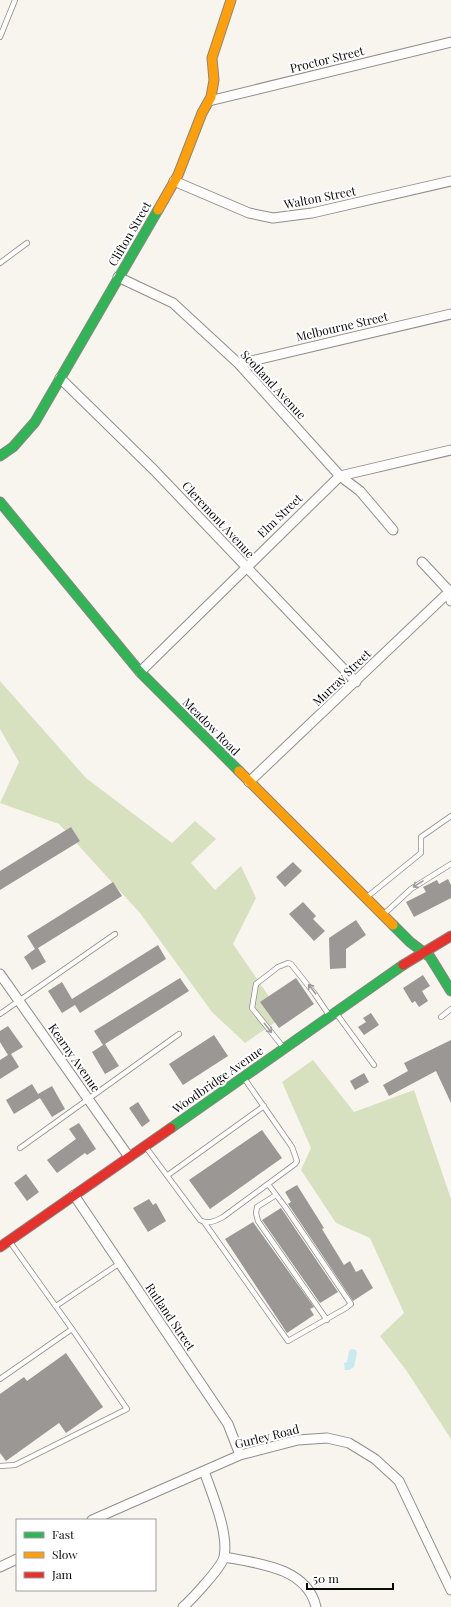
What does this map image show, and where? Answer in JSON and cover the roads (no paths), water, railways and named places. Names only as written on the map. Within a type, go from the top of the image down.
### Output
[{"type":"street","name":"Clifton Street","points":[[0,456],[13,447],[35,422],[174,181],[209,101],[214,80],[212,58],[231,0]]},
{"type":"street","name":"Proctor Street","points":[[209,101],[451,42]]},
{"type":"street","name":"Walton Street","points":[[174,181],[249,213],[273,218],[312,213],[451,181]]},
{"type":"street","name":"Scotland Avenue","points":[[118,278],[173,303],[238,364],[340,476],[360,491],[393,530]]},
{"type":"street","name":"Melbourne Street","points":[[238,364],[451,314]]},
{"type":"street","name":"Cleremont Avenue","points":[[60,378],[154,470],[356,682]]},
{"type":"street","points":[[340,476],[451,450]]},
{"type":"street","name":"Elm Street","points":[[140,672],[245,567],[340,476]]},
{"type":"street","name":"Meadow Road","points":[[0,502],[140,672],[248,782],[410,942],[425,951],[436,962],[451,991]]},
{"type":"street","points":[[422,562],[450,591],[451,601]]},
{"type":"street","name":"Murray Street","points":[[248,782],[356,682],[450,591]]},
{"type":"street","name":"Woodbridge Avenue","points":[[0,1247],[332,1014],[425,951],[451,936]]},
{"type":"street","name":"Kearny Avenue","points":[[0,974],[129,1157]]},
{"type":"street","name":"Rutland Street","points":[[74,1195],[228,1424],[240,1454]]},
{"type":"street","name":"Gurley Road","points":[[94,1519],[240,1454],[298,1440],[327,1438],[349,1443],[375,1459],[399,1481],[451,1590]]},
{"type":"street","points":[[183,1607],[193,1598],[224,1557],[224,1542],[218,1511],[204,1470]]},
{"type":"street","points":[[224,1557],[270,1565],[288,1573],[306,1588],[316,1607]]},
{"type":"street","points":[[0,1567],[16,1559]]},
{"type":"lane","points":[[0,37],[15,0]]},
{"type":"lane","points":[[0,263],[27,243]]},
{"type":"lane","points":[[366,898],[421,854],[421,837],[451,816]]},
{"type":"lane","points":[[383,915],[392,909],[410,889],[451,864]]},
{"type":"lane","points":[[0,1014],[114,934]]},
{"type":"lane","points":[[284,1048],[252,1008],[256,984],[278,967],[288,963],[291,964],[374,1065]]},
{"type":"lane","points":[[441,1017],[451,1009]]},
{"type":"lane","points":[[20,1148],[179,1034]]},
{"type":"lane","points":[[204,1222],[210,1222],[223,1217],[297,1161],[292,1147],[243,1077]]},
{"type":"lane","points":[[168,1175],[264,1106]]},
{"type":"lane","points":[[145,1146],[204,1222],[286,1340],[290,1342],[328,1320],[351,1304],[268,1184]]},
{"type":"lane","points":[[276,1195],[257,1207],[256,1213],[258,1221],[328,1320]]},
{"type":"lane","points":[[0,1466],[15,1465],[127,1409],[9,1241]]},
{"type":"lane","points":[[56,1306],[120,1263]]},
{"type":"lane","points":[[0,1379],[72,1329]]},
{"type":"water","points":[[351,1349],[356,1350],[357,1353],[354,1367],[349,1370],[345,1370],[344,1363],[347,1362],[349,1351]]}]
